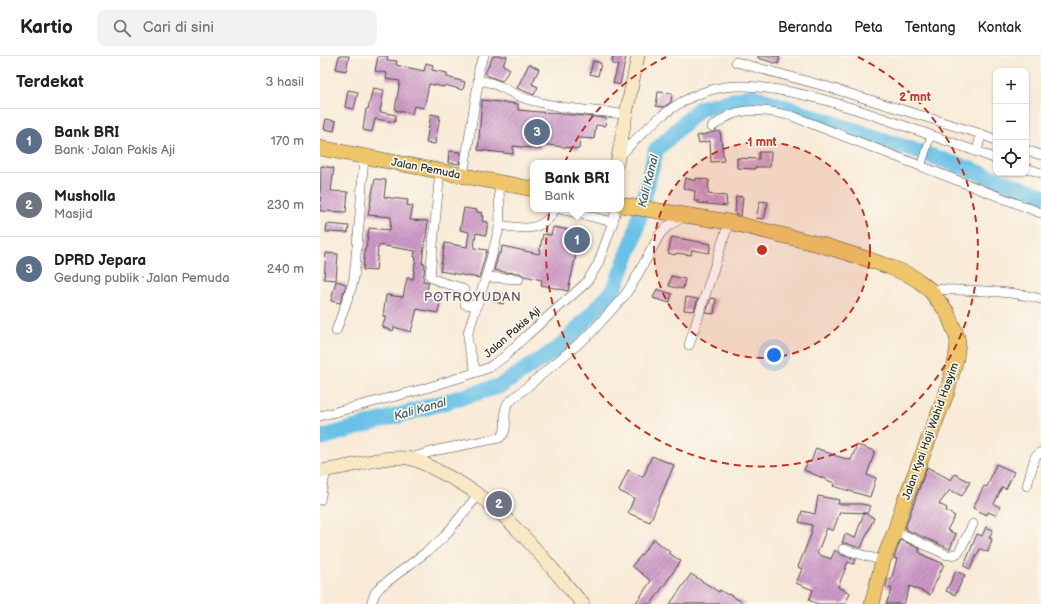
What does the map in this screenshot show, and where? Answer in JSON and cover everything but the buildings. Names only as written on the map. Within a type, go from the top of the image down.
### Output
[{"type":"highway","name":"Jalan Pemuda","points":[[320,148],[530,187]]},
{"type":"highway","name":"Jalan Kyai Haji Wahid Hasyim","points":[[624,207],[729,222],[822,245],[867,259],[890,267],[919,281],[929,289],[948,312],[958,342],[956,359],[947,392],[883,561],[872,604]]},
{"type":"main road","points":[[617,160],[638,56]]},
{"type":"main road","points":[[323,471],[390,458],[408,458],[420,462],[452,478],[494,507],[527,540],[583,604]]},
{"type":"street","points":[[463,176],[478,84],[479,68],[484,56]]},
{"type":"street","points":[[736,62],[828,87],[993,139]]},
{"type":"street","points":[[478,84],[485,81],[515,95],[539,103],[626,114]]},
{"type":"street","points":[[618,160],[638,136],[674,107],[708,91],[731,86],[758,87],[798,93],[840,104],[993,158]]},
{"type":"street","points":[[712,127],[725,118],[735,114],[755,111],[792,116],[1041,213]]},
{"type":"street","points":[[977,151],[981,134]]},
{"type":"street","points":[[921,166],[931,136]]},
{"type":"street","points":[[1029,151],[1041,155]]},
{"type":"street","points":[[336,331],[354,278],[364,156]]},
{"type":"street","points":[[1029,169],[1041,173]]},
{"type":"street","points":[[440,171],[430,276],[440,282],[464,290],[466,295],[464,302],[465,304],[477,306]]},
{"type":"street","points":[[476,372],[468,344],[468,333],[486,277],[500,224],[499,182]]},
{"type":"street","points":[[500,224],[517,228],[529,228],[545,222],[550,218],[553,212]]},
{"type":"street","points":[[572,212],[613,222]]},
{"type":"street","name":"Jalan Pakis Aji","points":[[320,416],[423,389],[488,368],[504,357],[586,283],[598,264],[613,222],[618,212]]},
{"type":"street","points":[[408,458],[503,436],[505,430],[504,411],[508,403],[590,334],[634,283],[660,234],[680,215]]},
{"type":"street","points":[[690,345],[729,222]]},
{"type":"street","points":[[486,277],[519,279]]},
{"type":"street","points":[[929,289],[978,290],[1041,299]]},
{"type":"street","points":[[1027,486],[1035,457],[1041,452]]},
{"type":"street","points":[[320,500],[323,471]]},
{"type":"street","points":[[371,604],[375,593],[380,587],[444,537],[478,495]]},
{"type":"street","points":[[895,531],[947,555],[952,555],[959,552],[973,524]]},
{"type":"street","points":[[843,549],[883,561]]},
{"type":"waterway","name":"Kali Kanal","points":[[320,438],[500,386],[560,347],[614,290],[634,238],[656,150],[700,108],[752,96],[961,166],[1041,195]]},
{"type":"place","name":"DPRD Jepara","points":[[537,132]]},
{"type":"place","name":"Bank BRI","points":[[577,240]]},
{"type":"place","name":"Musholla","points":[[499,504]]},
{"type":"district","name":"POTROYUDAN","points":[[473,296]]}]
